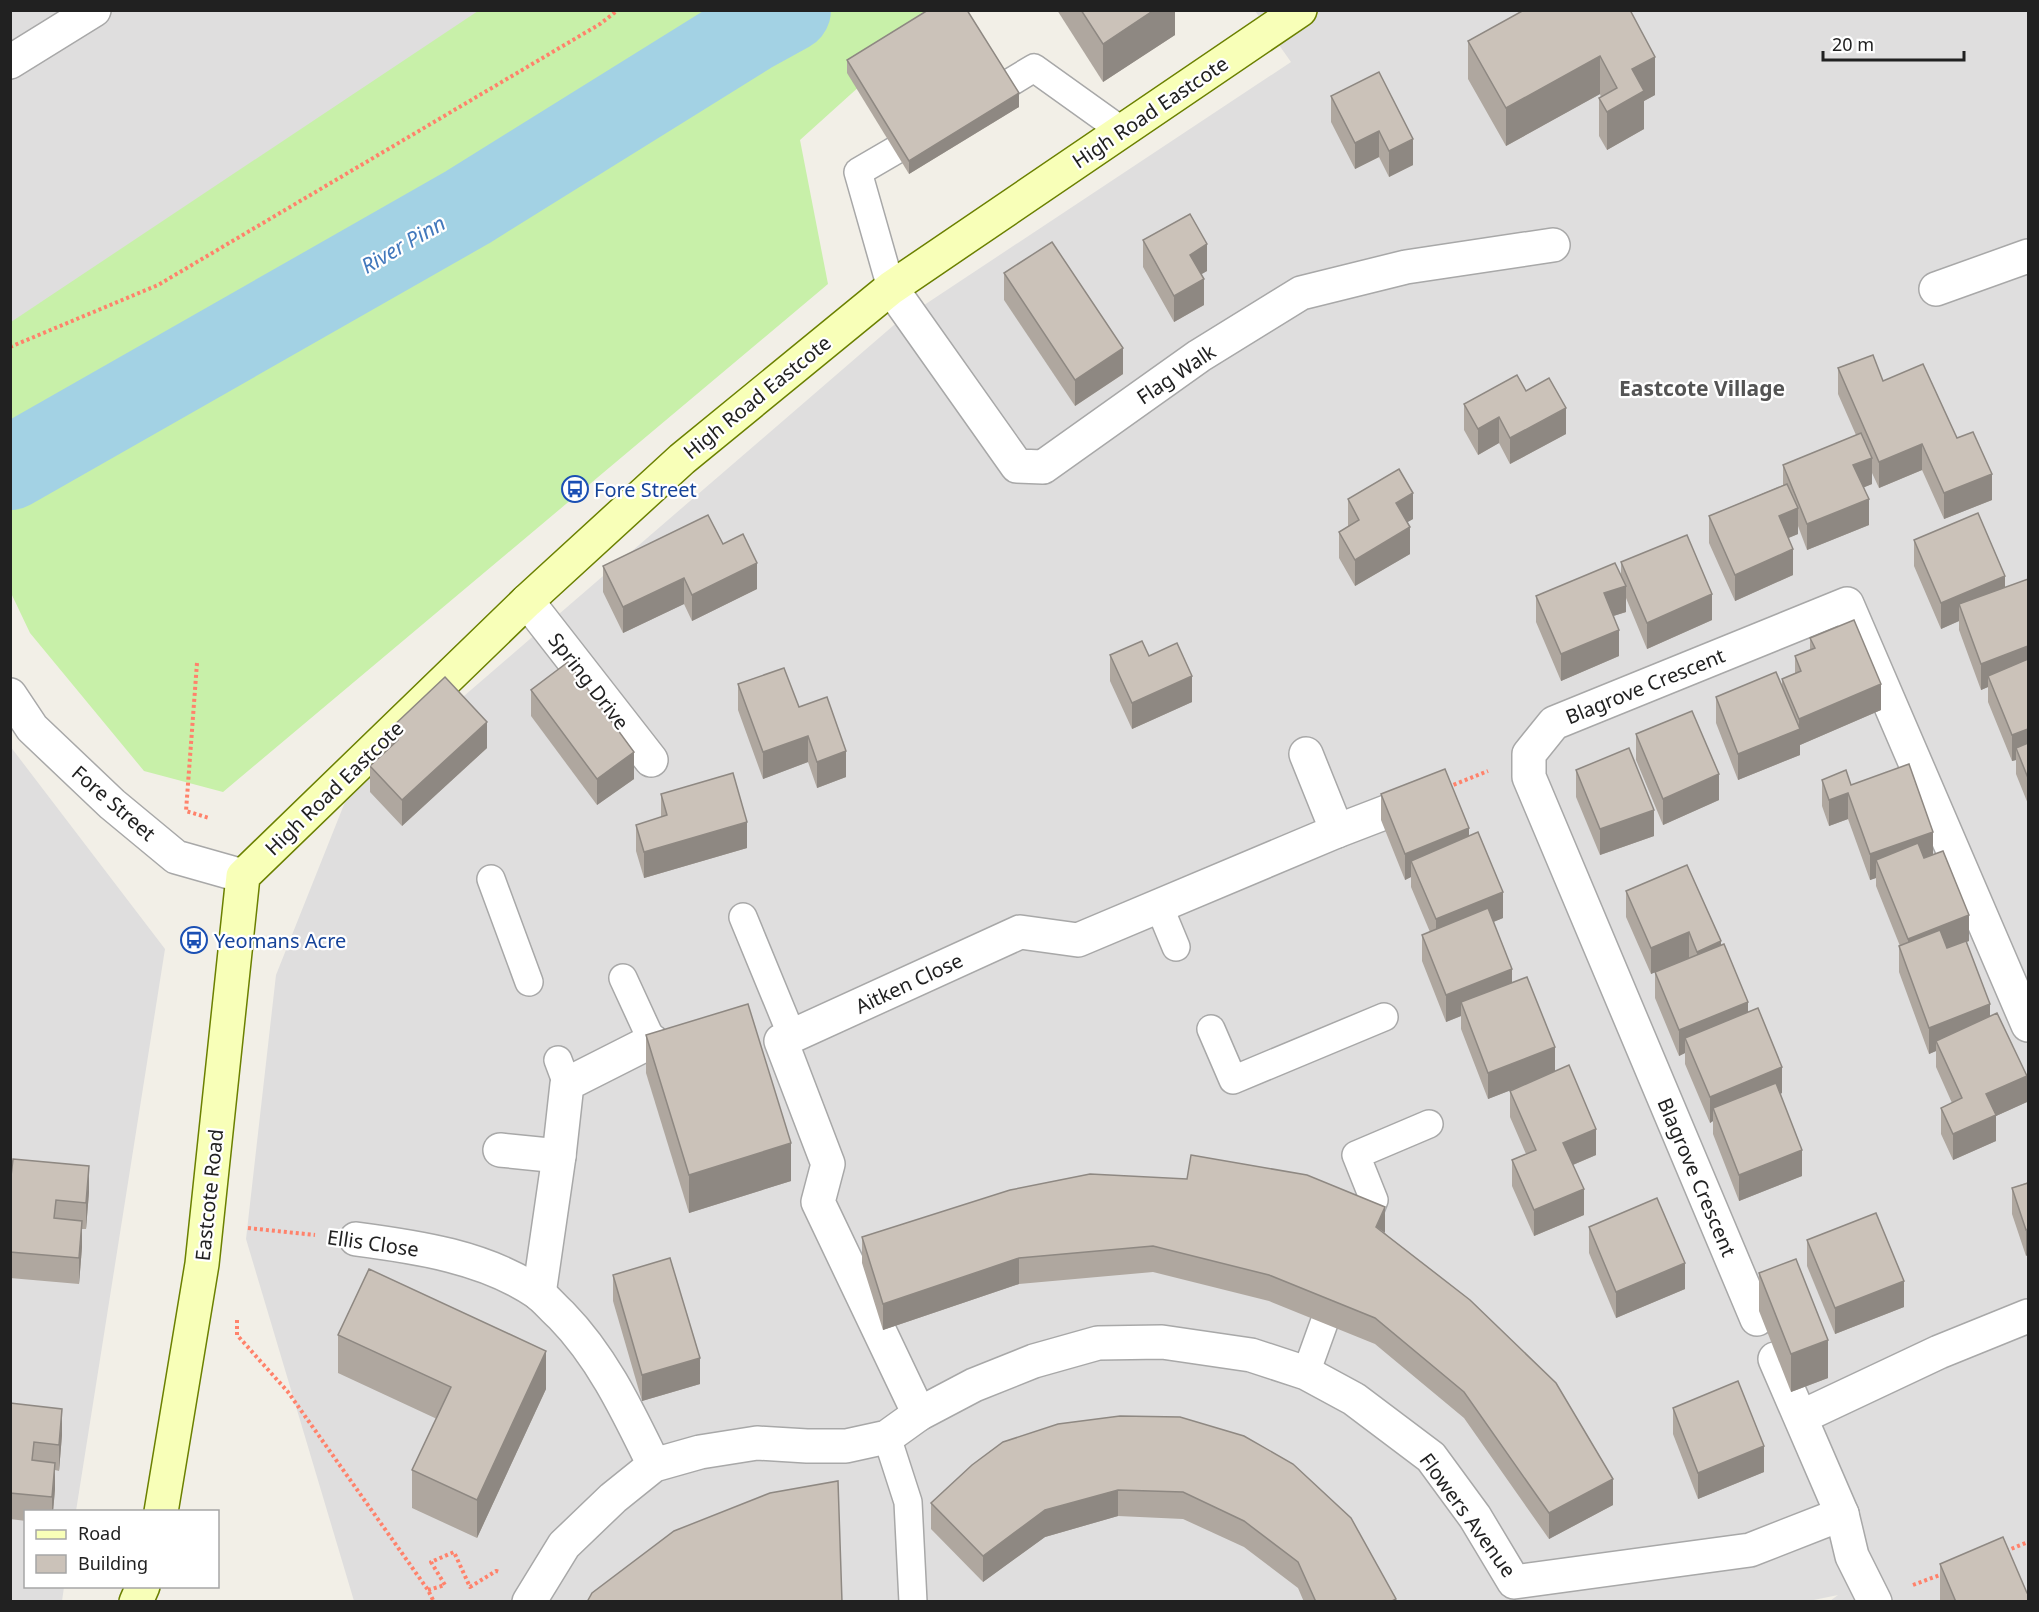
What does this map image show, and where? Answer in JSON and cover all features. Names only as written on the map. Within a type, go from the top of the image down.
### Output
[{"type":"main road","name":"High Road Eastcote","points":[[243,876],[527,601],[682,459],[891,288],[1300,10]]},
{"type":"main road","name":"Eastcote Road","points":[[161,1510],[201,1264],[243,876]]},
{"type":"main road","points":[[136,1602],[143,1588]]},
{"type":"street","points":[[10,62],[94,10]]},
{"type":"street","name":"Flag Walk","points":[[891,288],[1017,466],[1043,466],[1199,356],[1301,293],[1406,267],[1553,245]]},
{"type":"street","points":[[1936,289],[2028,256]]},
{"type":"street","name":"Spring Drive","points":[[527,601],[651,760]]},
{"type":"street","name":"Blagrove Crescent","points":[[1756,1319],[1529,777],[1529,754],[1554,723],[1847,604],[2028,1025]]},
{"type":"street","name":"Fore Street","points":[[10,695],[32,728],[112,804],[176,857],[243,876]]},
{"type":"street","points":[[1306,754],[1337,831]]},
{"type":"street","name":"Aitken Close","points":[[792,1036],[1020,932],[1078,940],[1402,806]]},
{"type":"street","points":[[792,1036],[781,1041],[828,1164],[818,1202],[920,1414]]},
{"type":"street","points":[[539,1294],[560,1156],[562,1072],[652,1041]]},
{"type":"street","points":[[500,1150],[560,1156]]},
{"type":"street","name":"Ellis Close","points":[[356,1239],[446,1254],[498,1272],[539,1294],[592,1351],[622,1401],[654,1465]]},
{"type":"street","points":[[1801,1418],[1939,1352],[2028,1316]]},
{"type":"street","name":"Flowers Avenue","points":[[533,1594],[564,1545],[613,1498],[654,1465],[700,1452],[757,1443],[846,1446],[887,1437],[920,1414],[974,1384],[1034,1361],[1098,1343],[1162,1342],[1251,1355],[1306,1373],[1354,1399],[1431,1457],[1475,1517],[1514,1582],[1750,1550],[1842,1514]]},
{"type":"street","points":[[1775,1359],[1842,1514],[1852,1556],[1874,1600]]},
{"type":"lane","points":[[891,288],[858,172],[1034,68],[1122,131]]},
{"type":"lane","points":[[491,879],[529,982]]},
{"type":"lane","points":[[1159,906],[1176,947]]},
{"type":"lane","points":[[743,917],[792,1036]]},
{"type":"lane","points":[[624,978],[652,1041]]},
{"type":"lane","points":[[1211,1029],[1233,1080],[1384,1017]]},
{"type":"lane","points":[[1364,1225],[1374,1200],[1356,1155],[1429,1124]]},
{"type":"lane","points":[[1306,1373],[1324,1323]]},
{"type":"lane","points":[[887,1437],[908,1502],[913,1602]]},
{"type":"path","points":[[10,347],[158,285],[589,30],[618,10]]},
{"type":"path","points":[[197,663],[186,811],[209,818]]},
{"type":"path","points":[[1402,806],[1529,754]]},
{"type":"path","name":"Ellis Close","points":[[241,1227],[356,1239]]},
{"type":"path","points":[[237,1313],[237,1335],[288,1392],[428,1590],[434,1602]]},
{"type":"path","points":[[1996,1554],[2028,1542]]},
{"type":"path","points":[[428,1590],[445,1585],[431,1562],[453,1552],[470,1587],[496,1571],[533,1594]]},
{"type":"path","points":[[1874,1600],[1954,1570]]},
{"type":"shaded area","points":[[11,11],[606,11],[11,337]]},
{"type":"shaded area","points":[[1255,11],[2028,11],[2028,1601],[1830,1601],[1838,1595],[1804,1602],[354,1601],[246,1239],[276,975],[347,797],[894,325],[1291,62]]},
{"type":"shaded area","points":[[10,746],[165,949],[76,1510],[24,1510],[24,1588],[64,1588],[62,1601],[11,1601]]},
{"type":"green space","points":[[478,11],[943,11],[800,140],[828,284],[223,792],[144,771],[30,633],[11,593],[11,322]]},
{"type":"building","points":[[928,10],[967,10],[1019,93],[909,161],[847,60]]},
{"type":"building","points":[[1081,10],[1154,10],[1103,44]]},
{"type":"building","points":[[1524,10],[1630,10],[1655,57],[1632,69],[1644,91],[1607,112],[1599,98],[1617,88],[1600,56],[1506,108],[1468,41]]},
{"type":"building","points":[[1379,72],[1413,139],[1389,151],[1379,131],[1355,143],[1331,96]]},
{"type":"building","points":[[1190,214],[1207,244],[1190,255],[1204,279],[1174,296],[1143,240]]},
{"type":"building","points":[[1052,242],[1123,348],[1075,380],[1004,273]]},
{"type":"building","points":[[1873,355],[1883,381],[1923,364],[1957,438],[1973,432],[1992,474],[1944,493],[1922,444],[1879,462],[1838,368]]},
{"type":"building","points":[[1517,375],[1526,391],[1549,378],[1566,408],[1510,438],[1499,417],[1478,429],[1464,404]]},
{"type":"building","points":[[1861,433],[1872,458],[1853,465],[1869,499],[1807,524],[1783,465]]},
{"type":"building","points":[[1399,469],[1413,493],[1396,503],[1410,527],[1355,560],[1339,532],[1359,520],[1348,499]]},
{"type":"building","points":[[1787,484],[1798,508],[1779,516],[1793,549],[1735,575],[1709,516]]},
{"type":"building","points":[[1978,513],[2005,576],[1941,603],[1914,540]]},
{"type":"building","points":[[708,515],[723,544],[743,534],[757,563],[692,595],[684,578],[623,607],[603,566]]},
{"type":"building","points":[[1687,535],[1712,594],[1647,623],[1621,562]]},
{"type":"building","points":[[1615,563],[1626,586],[1604,593],[1619,630],[1561,654],[1536,596]]},
{"type":"building","points":[[2028,579],[2028,646],[1981,664],[1959,604]]},
{"type":"building","points":[[1854,620],[1881,684],[1799,719],[1782,679],[1801,671],[1795,656],[1815,648],[1810,638]]},
{"type":"building","points":[[1142,641],[1149,656],[1177,643],[1192,676],[1132,703],[1110,655]]},
{"type":"building","points":[[2028,659],[2028,729],[2012,735],[1988,676]]},
{"type":"building","points":[[568,662],[634,752],[597,779],[531,690]]},
{"type":"building","points":[[784,668],[799,707],[827,697],[846,751],[817,762],[808,736],[763,752],[738,684]]},
{"type":"building","points":[[1776,672],[1800,729],[1738,754],[1716,697]]},
{"type":"building","points":[[445,677],[487,722],[402,800],[370,766],[398,740],[389,730]]},
{"type":"building","points":[[1692,711],[1719,774],[1663,799],[1636,734]]},
{"type":"building","points":[[2028,743],[2028,778],[2016,748]]},
{"type":"building","points":[[1629,748],[1654,810],[1600,829],[1576,770]]},
{"type":"building","points":[[1909,764],[1933,832],[1870,854],[1848,793],[1829,800],[1822,780],[1846,770],[1851,785]]},
{"type":"building","points":[[1445,769],[1469,828],[1405,854],[1381,794]]},
{"type":"building","points":[[733,773],[747,822],[644,852],[636,825],[667,815],[661,794]]},
{"type":"building","points":[[1478,832],[1503,892],[1436,919],[1411,861]]},
{"type":"building","points":[[1918,843],[1924,858],[1943,851],[1969,915],[1908,939],[1876,860]]},
{"type":"building","points":[[1687,865],[1721,941],[1697,952],[1689,932],[1651,948],[1626,891]]},
{"type":"building","points":[[1488,908],[1512,969],[1446,995],[1422,935]]},
{"type":"building","points":[[1940,930],[1947,948],[1966,941],[1990,1004],[1929,1028],[1899,946]]},
{"type":"building","points":[[1724,944],[1748,1002],[1679,1030],[1655,972]]},
{"type":"building","points":[[1527,977],[1555,1047],[1488,1073],[1461,1002]]},
{"type":"building","points":[[748,1004],[791,1143],[689,1175],[646,1035]]},
{"type":"building","points":[[1758,1008],[1782,1067],[1710,1097],[1685,1038]]},
{"type":"building","points":[[1997,1013],[2027,1076],[1986,1094],[1996,1115],[1953,1134],[1941,1108],[1962,1098],[1936,1041]]},
{"type":"building","points":[[1569,1065],[1596,1129],[1563,1143],[1584,1189],[1534,1210],[1512,1160],[1536,1150],[1510,1091]]},
{"type":"building","points":[[1776,1083],[1802,1150],[1739,1175],[1713,1108]]},
{"type":"building","points":[[1191,1155],[1307,1175],[1385,1207],[1376,1227],[1470,1300],[1556,1383],[1613,1479],[1549,1513],[1464,1392],[1375,1318],[1269,1275],[1153,1246],[1019,1258],[883,1304],[862,1237],[1010,1190],[1090,1174],[1187,1179]]},
{"type":"building","points":[[13,1159],[89,1166],[86,1203],[56,1200],[54,1218],[82,1221],[79,1258],[10,1252],[10,1185]]},
{"type":"building","points":[[2028,1183],[2028,1229],[2026,1230],[2012,1188]]},
{"type":"building","points":[[1657,1198],[1685,1263],[1616,1292],[1589,1227]]},
{"type":"building","points":[[1876,1213],[1904,1281],[1835,1308],[1807,1240]]},
{"type":"building","points":[[670,1258],[700,1358],[642,1375],[613,1275]]},
{"type":"building","points":[[1796,1259],[1828,1340],[1791,1354],[1759,1273]]},
{"type":"building","points":[[369,1269],[546,1351],[477,1500],[412,1470],[451,1387],[338,1335]]},
{"type":"building","points":[[1738,1381],[1764,1446],[1698,1473],[1673,1408]]},
{"type":"building","points":[[10,1403],[62,1409],[59,1445],[34,1442],[32,1460],[55,1463],[52,1497],[10,1493]]},
{"type":"building","points":[[1120,1416],[1180,1417],[1244,1436],[1293,1464],[1351,1518],[1396,1599],[1390,1602],[1316,1602],[1298,1562],[1244,1521],[1183,1492],[1118,1490],[1045,1510],[983,1556],[931,1503],[972,1465],[1003,1442],[1058,1424]]},
{"type":"building","points":[[838,1481],[842,1602],[587,1602],[592,1593],[674,1531],[770,1493]]},
{"type":"building","points":[[2003,1537],[2028,1593],[2028,1602],[1956,1602],[1940,1564]]},
{"type":"waterway","name":"River Pinn","points":[[10,468],[468,207],[749,32],[789,10]]},
{"type":"place","name":"Fore Street","points":[[575,489]]},
{"type":"place","name":"Yeomans Acre","points":[[194,940]]},
{"type":"district","name":"Eastcote Village","points":[[1702,388]]}]
